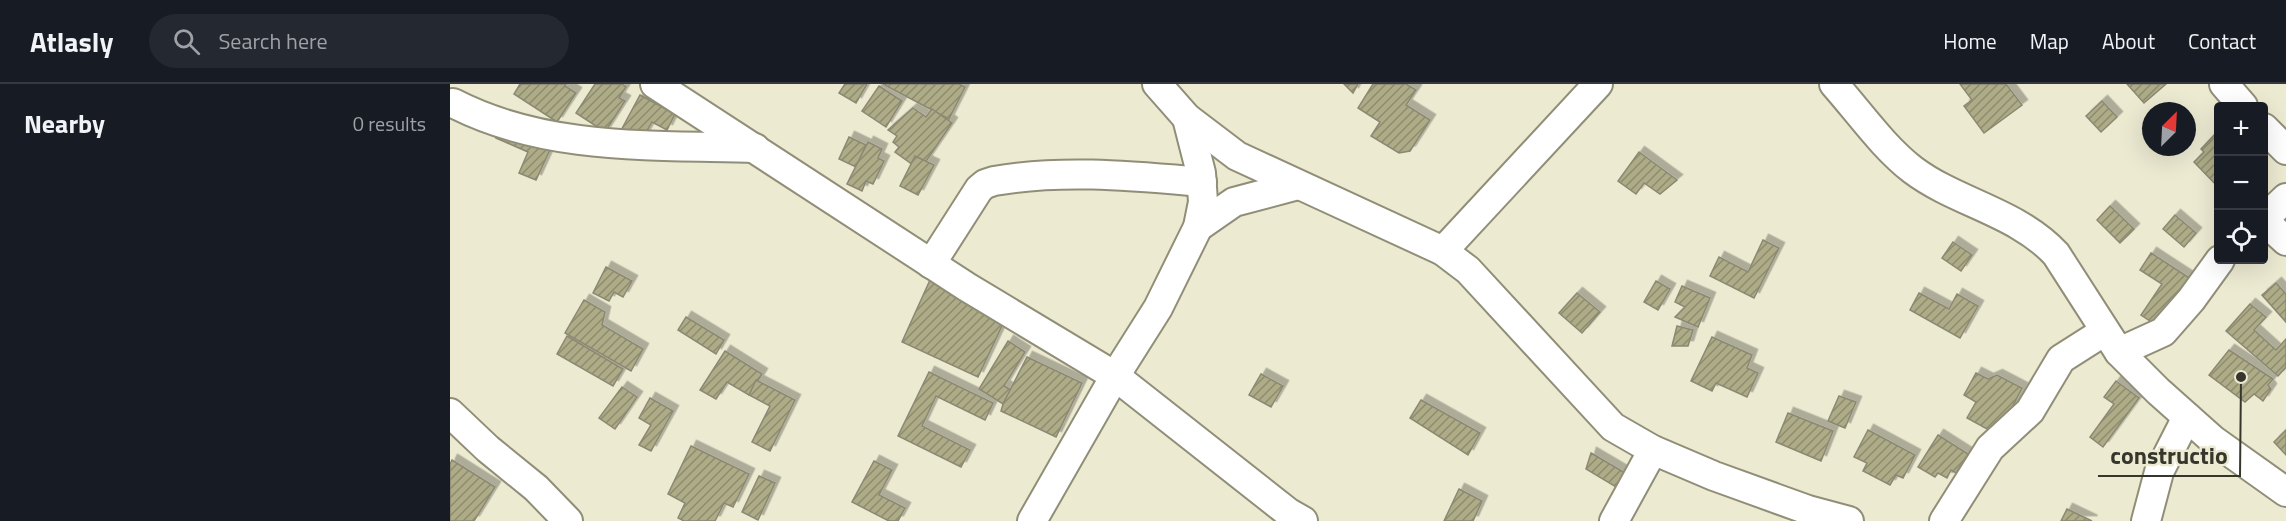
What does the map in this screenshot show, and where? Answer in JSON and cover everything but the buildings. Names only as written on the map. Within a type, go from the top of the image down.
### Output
[{"type":"street","points":[[655,84],[931,264],[1115,376],[1289,513],[1303,521]]},
{"type":"street","points":[[1157,84],[1187,118],[1237,156],[1443,250],[1468,270],[1613,427],[1653,450],[1759,493],[1849,521]]},
{"type":"street","points":[[1443,250],[1598,84]]},
{"type":"street","points":[[1834,84],[1912,169],[1934,183],[2025,228],[2045,242],[2056,254],[2112,341],[2158,392],[2212,440],[2286,492]]},
{"type":"street","points":[[2224,84],[2239,102]]},
{"type":"street","points":[[456,98],[478,116],[543,134],[587,143],[755,148]]},
{"type":"street","points":[[1032,521],[1115,376],[1158,308],[1198,226],[1203,202],[1202,173],[1187,118]]},
{"type":"street","points":[[2268,132],[2286,150]]},
{"type":"street","points":[[931,264],[979,189],[994,181],[1047,175],[1116,174],[1202,182]]},
{"type":"street","points":[[1198,226],[1234,202],[1298,185]]},
{"type":"street","points":[[2268,216],[2286,198]]},
{"type":"street","points":[[2268,224],[2286,241]]},
{"type":"street","points":[[1944,521],[1990,448],[2030,411],[2061,359],[2112,341],[2163,332],[2191,300],[2217,264]]},
{"type":"street","points":[[2146,521],[2159,472],[2187,417]]},
{"type":"street","points":[[452,419],[536,488],[568,521]]},
{"type":"street","points":[[1614,521],[1653,450]]},
{"type":"place","name":"constructio","points":[[2241,377]]}]
